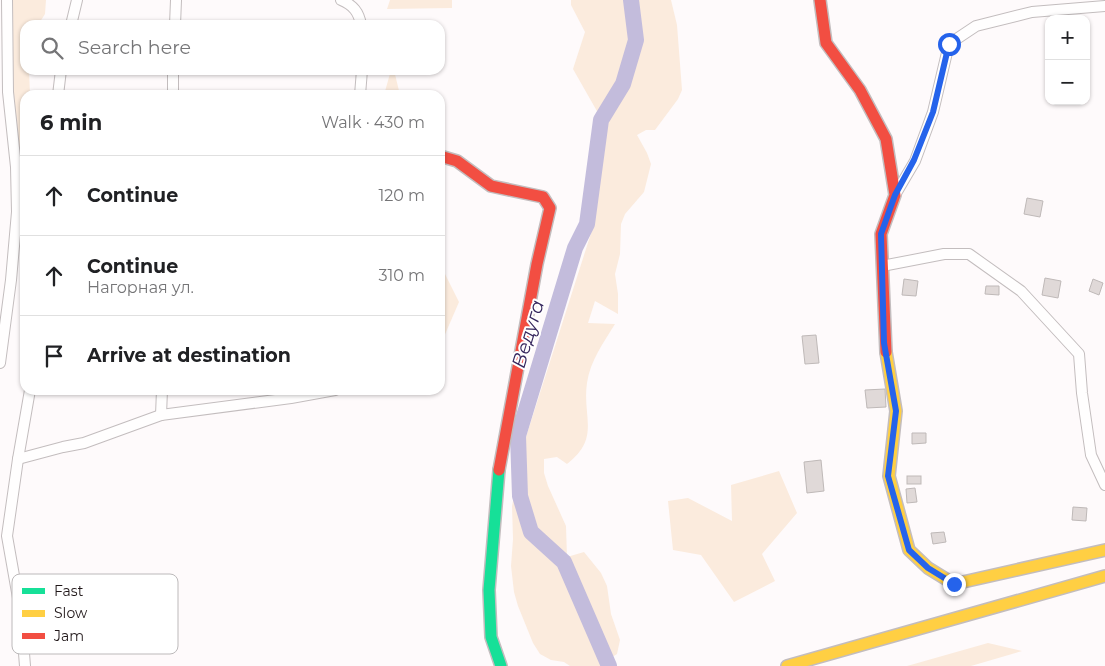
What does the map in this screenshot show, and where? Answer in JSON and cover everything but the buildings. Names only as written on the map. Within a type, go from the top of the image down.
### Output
[{"type":"street","points":[[0,363],[11,280],[17,212],[16,167],[8,92],[7,0]]},
{"type":"street","points":[[72,20],[76,0]]},
{"type":"street","points":[[175,20],[176,0]]},
{"type":"street","points":[[341,0],[357,11],[360,20]]},
{"type":"street","points":[[820,0],[826,43],[860,90],[886,139],[895,195]]},
{"type":"street","points":[[1105,6],[1032,12],[976,26],[949,44],[933,112],[914,160],[895,195],[881,234],[884,343],[896,411],[888,476],[909,550],[928,568],[954,584],[1105,550]]},
{"type":"street","points":[[59,90],[60,75]]},
{"type":"street","points":[[172,90],[174,75]]},
{"type":"street","points":[[360,90],[362,75]]},
{"type":"street","points":[[445,157],[457,160],[491,186],[543,196],[550,208],[514,379],[497,481],[489,590],[491,637],[501,666]]},
{"type":"street","points":[[882,266],[944,254],[969,254],[1021,290],[1079,354],[1082,393],[1091,455],[1105,485]]},
{"type":"street","points":[[13,574],[7,536],[29,395]]},
{"type":"street","points":[[161,415],[162,395]]},
{"type":"street","points":[[18,459],[63,446],[84,443],[161,415],[308,395]]},
{"type":"street","points":[[787,666],[1105,576]]},
{"type":"shaded area","points":[[13,0],[46,0],[45,14],[41,20],[20,20],[20,75],[29,75],[30,90],[20,90],[20,162],[11,86]]},
{"type":"shaded area","points":[[390,0],[452,0],[452,8],[387,9]]},
{"type":"shaded area","points":[[571,0],[671,0],[677,25],[682,90],[678,99],[655,130],[646,130],[637,135],[651,164],[644,192],[625,214],[621,224],[620,254],[615,274],[618,314],[595,301],[588,323],[615,324],[591,367],[587,383],[588,426],[584,445],[567,464],[557,457],[544,459],[544,473],[548,486],[566,526],[567,557],[584,552],[601,573],[607,586],[611,614],[620,640],[617,654],[606,661],[604,666],[570,666],[540,654],[533,643],[518,606],[514,592],[511,566],[513,539],[512,506],[525,440],[593,227],[606,127],[573,69],[585,32],[571,5]]},
{"type":"shaded area","points":[[390,75],[395,75],[399,90],[385,90]]},
{"type":"shaded area","points":[[445,274],[459,302],[445,334]]},
{"type":"shaded area","points":[[779,471],[797,513],[762,554],[775,581],[734,602],[701,555],[673,550],[668,501],[688,498],[732,521],[731,485]]},
{"type":"shaded area","points":[[988,643],[1022,651],[971,666],[907,666]]},
{"type":"waterway","name":"Ведуга","points":[[609,666],[564,562],[531,532],[520,496],[518,436],[575,248],[587,224],[601,120],[623,84],[636,40],[631,0]]},
{"type":"traffic: fast","points":[[499,470],[489,590],[491,637],[501,666]]},
{"type":"traffic: slow","points":[[886,352],[896,411],[889,476],[909,550],[928,568],[954,584],[1105,550]]},
{"type":"traffic: slow","points":[[787,666],[1105,576]]},
{"type":"traffic: jam","points":[[820,0],[826,43],[860,90],[886,139],[895,195],[881,234],[886,352]]},
{"type":"traffic: jam","points":[[445,157],[457,161],[491,186],[543,197],[550,208],[537,264],[499,470]]},
{"type":"route","points":[[949,44],[933,112],[914,160],[895,195],[881,234],[884,343],[896,411],[888,476],[909,550],[928,568],[954,584]]}]
